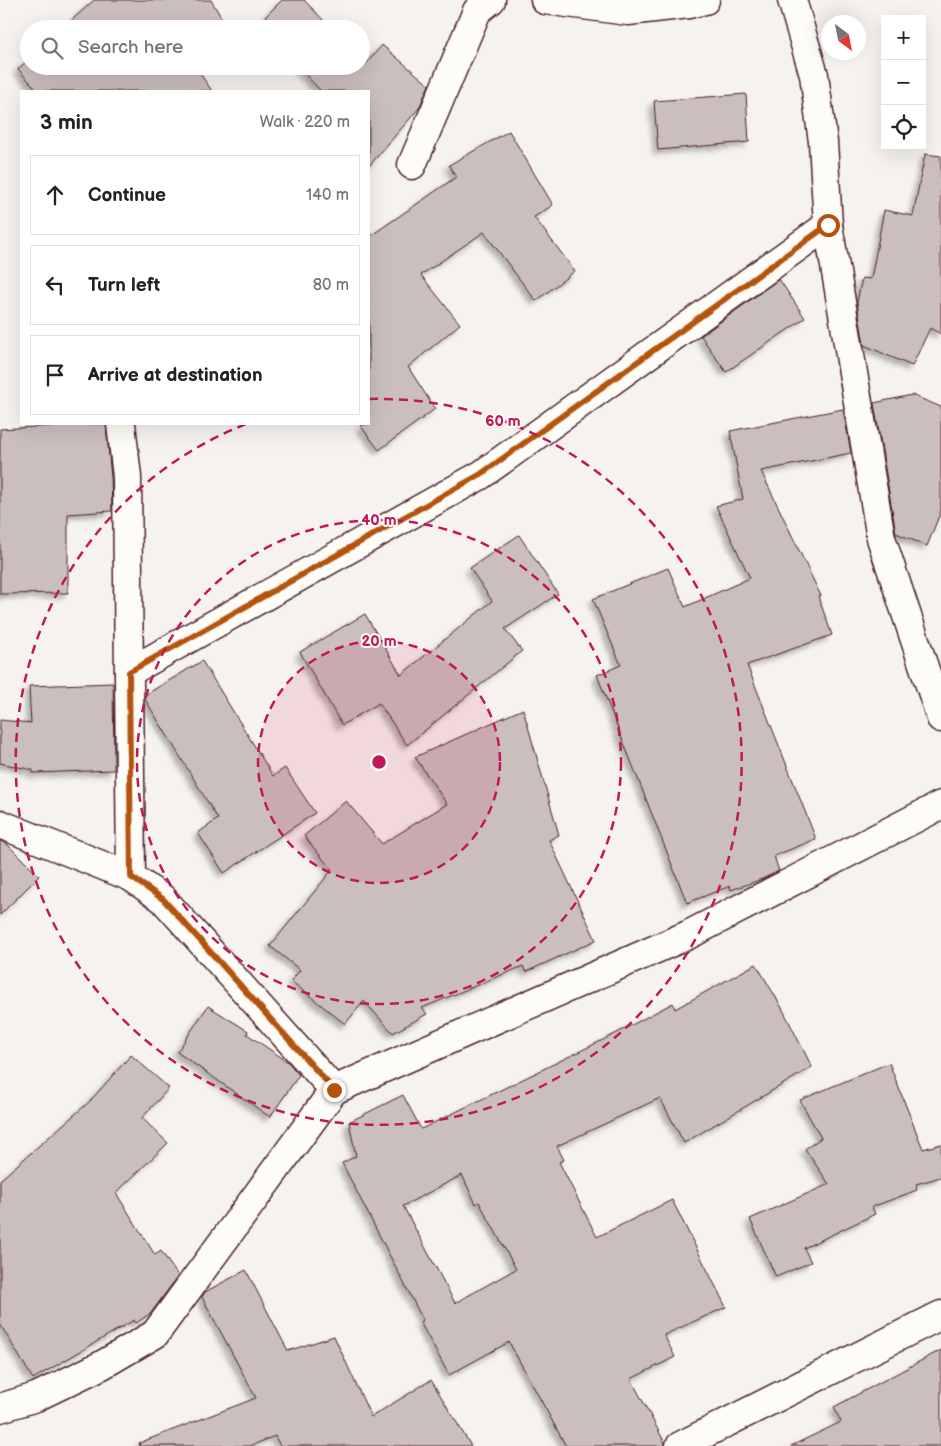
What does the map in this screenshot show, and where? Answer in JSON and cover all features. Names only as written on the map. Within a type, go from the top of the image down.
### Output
[{"type":"street","points":[[412,165],[477,11],[491,0]]},
{"type":"street","points":[[545,0],[628,11],[689,4],[705,0]]},
{"type":"street","points":[[792,0],[814,75],[823,142],[828,225],[881,538],[941,718]]},
{"type":"street","points":[[129,672],[481,474],[828,225]]},
{"type":"street","points":[[121,425],[127,477],[131,877]]},
{"type":"street","points":[[0,1408],[36,1397],[102,1366],[156,1334],[334,1090],[688,935],[941,805]]},
{"type":"street","points":[[0,824],[131,877],[163,899],[334,1090]]},
{"type":"street","points":[[680,1446],[941,1315]]},
{"type":"building","points":[[94,0],[211,0],[223,20],[72,20]]},
{"type":"building","points":[[282,0],[304,0],[323,20],[262,20]]},
{"type":"building","points":[[382,45],[429,85],[419,108],[370,165],[370,90],[320,90],[306,75],[370,75],[370,59]]},
{"type":"building","points":[[23,75],[201,75],[211,90],[37,90]]},
{"type":"building","points":[[746,94],[749,142],[658,150],[654,101]]},
{"type":"building","points":[[509,131],[553,205],[534,217],[575,271],[536,301],[484,232],[421,275],[460,324],[408,367],[435,409],[379,450],[360,425],[370,425],[370,236],[456,177],[449,165]]},
{"type":"building","points":[[925,154],[941,156],[941,334],[930,328],[912,366],[864,345],[857,302],[862,278],[871,279],[884,210],[913,216]]},
{"type":"building","points":[[779,279],[805,318],[726,372],[701,336]]},
{"type":"building","points":[[912,395],[941,407],[941,511],[927,546],[896,533],[874,403]]},
{"type":"building","points":[[843,409],[851,453],[761,471],[821,596],[818,596],[832,635],[747,665],[816,839],[774,856],[779,871],[731,890],[730,886],[687,903],[597,675],[621,665],[593,599],[668,568],[685,607],[750,578],[716,506],[743,499],[730,431]]},
{"type":"building","points":[[106,425],[112,511],[68,514],[68,593],[0,594],[0,429]]},
{"type":"building","points":[[519,535],[558,594],[505,629],[522,651],[407,745],[379,703],[342,725],[300,652],[365,614],[401,675],[492,601],[470,568]]},
{"type":"building","points":[[202,661],[273,776],[285,768],[315,813],[224,873],[198,833],[218,819],[145,699],[145,695]]},
{"type":"building","points":[[113,683],[114,770],[33,773],[33,770],[0,763],[0,720],[31,723],[29,686]]},
{"type":"building","points":[[523,709],[559,835],[549,840],[596,940],[526,972],[523,966],[422,1008],[427,1014],[393,1033],[364,1001],[345,1024],[291,981],[300,970],[270,946],[332,870],[304,836],[346,801],[382,844],[447,804],[415,757]]},
{"type":"building","points":[[0,841],[7,844],[39,876],[0,915]]},
{"type":"building","points":[[756,964],[781,1006],[812,1067],[684,1143],[660,1098],[557,1146],[564,1160],[559,1162],[597,1237],[672,1200],[726,1307],[664,1335],[675,1357],[631,1379],[665,1446],[566,1446],[509,1342],[449,1375],[420,1322],[423,1320],[342,1163],[356,1156],[349,1122],[403,1095],[421,1129],[615,1034],[673,1003],[675,1009]],"holes":[[[462,1175],[476,1204],[479,1202],[516,1269],[455,1303],[403,1206]]]},
{"type":"building","points":[[208,1006],[248,1031],[247,1034],[288,1062],[299,1075],[270,1117],[177,1052]]},
{"type":"building","points":[[131,1055],[169,1088],[142,1118],[168,1143],[116,1193],[155,1255],[161,1251],[178,1276],[151,1313],[136,1323],[134,1320],[33,1379],[0,1324],[0,1180],[89,1102]]},
{"type":"building","points":[[889,1063],[923,1149],[941,1144],[941,1177],[916,1184],[917,1190],[872,1207],[875,1214],[804,1248],[811,1262],[776,1277],[750,1219],[829,1184],[805,1149],[821,1138],[800,1100]]},
{"type":"building","points":[[246,1270],[288,1351],[334,1336],[371,1417],[431,1380],[471,1446],[280,1446],[275,1436],[250,1446],[140,1446],[139,1443],[256,1398],[202,1297],[205,1292]]},
{"type":"building","points":[[941,1350],[941,1446],[791,1446],[841,1422],[834,1407]]},
{"type":"route","points":[[334,1090],[163,899],[131,877],[129,672],[438,500],[481,474],[828,225]]}]
